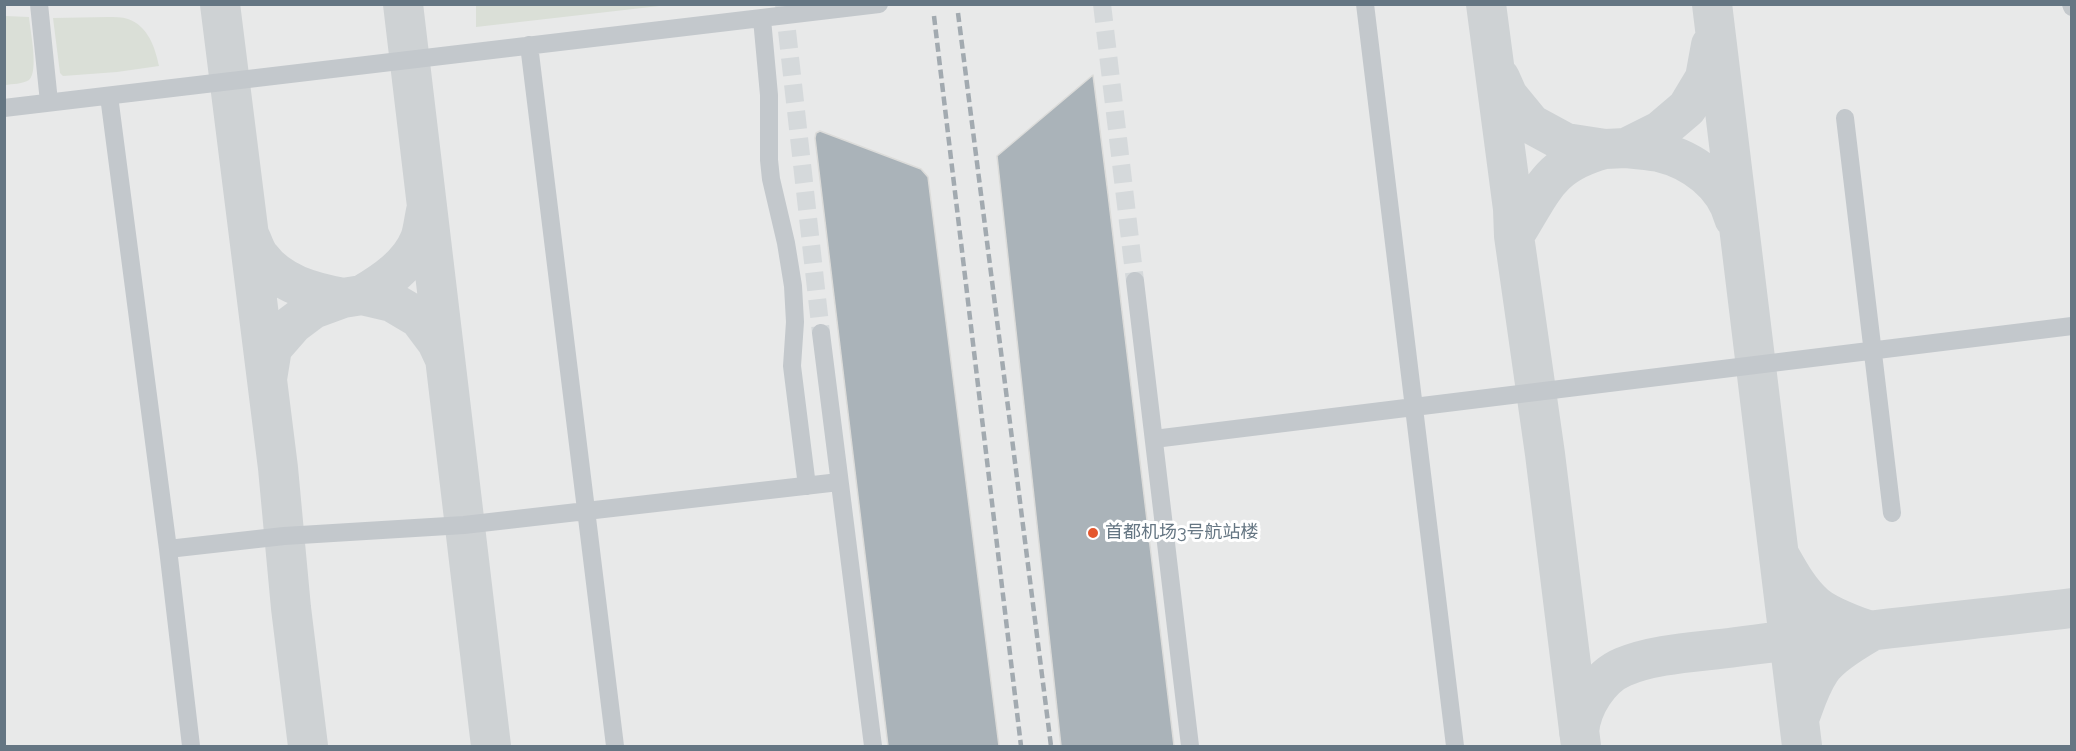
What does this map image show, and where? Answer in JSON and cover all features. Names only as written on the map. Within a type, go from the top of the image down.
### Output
[{"type":"lane","points":[[39,4],[50,102]]},
{"type":"lane","points":[[4,108],[879,4]]},
{"type":"lane","points":[[1365,4],[1455,747]]},
{"type":"lane","points":[[762,18],[769,87],[771,179],[786,243],[793,286],[795,322],[792,366],[807,486]]},
{"type":"lane","points":[[529,45],[615,747]]},
{"type":"lane","points":[[109,96],[168,549],[191,747]]},
{"type":"lane","points":[[1845,118],[1892,513]]},
{"type":"lane","points":[[1135,281],[1190,747]]},
{"type":"lane","points":[[1154,439],[2072,326]]},
{"type":"lane","points":[[821,333],[873,747]]},
{"type":"lane","points":[[168,549],[284,536],[464,525],[839,482]]},
{"type":"shaded area","points":[[476,4],[668,5],[476,27]]},
{"type":"shaded area","points":[[4,5],[2071,5],[2071,746],[5,746]]},
{"type":"shaded area","points":[[5,16],[29,17],[34,60],[29,80],[5,85]]},
{"type":"shaded area","points":[[53,18],[128,19],[141,27],[150,38],[159,66],[63,76],[60,73]]},
{"type":"building","name":"首都机场3号航站楼","points":[[1093,75],[1174,746],[1061,746],[997,156]]},
{"type":"building","points":[[820,131],[921,169],[928,177],[999,746],[888,746],[815,138],[816,133]]},
{"type":"taxiway","points":[[220,4],[278,468],[291,608],[308,746]]},
{"type":"taxiway","points":[[403,4],[491,746]]},
{"type":"taxiway","points":[[1486,4],[1581,746]]},
{"type":"taxiway","points":[[1712,4],[1802,746]]},
{"type":"taxiway","points":[[1500,78],[1508,96],[1531,124],[1566,143],[1605,149],[1626,148],[1660,131],[1687,108],[1705,78],[1711,45]]},
{"type":"taxiway","points":[[1626,148],[1659,152],[1695,167],[1706,175],[1723,194],[1734,218]]},
{"type":"taxiway","points":[[1514,236],[1541,192],[1559,171],[1571,162],[1605,149]]},
{"type":"taxiway","points":[[362,295],[387,278],[410,257],[420,239],[426,211]]},
{"type":"taxiway","points":[[249,235],[258,255],[277,274],[308,290],[343,298]]},
{"type":"taxiway","points":[[267,379],[272,348],[293,324],[313,309],[343,298],[362,295],[392,302],[419,318],[437,342],[444,357]]},
{"type":"taxiway","points":[[1781,558],[1800,589],[1815,605],[1842,620],[1872,631],[1843,649],[1824,665],[1813,683],[1799,719]]},
{"type":"taxiway","points":[[1579,732],[1587,703],[1599,685],[1614,672],[1636,662],[1678,654],[1820,636],[2072,608]]},
{"type":"tunnel","points":[[784,4],[821,333]]},
{"type":"tunnel","points":[[1102,4],[1135,281]]},
{"type":"railway","points":[[958,13],[1051,746]]},
{"type":"railway","points":[[934,16],[1021,746]]},
{"type":"place","name":"首都机场3号航站楼","points":[[1093,533]]}]
